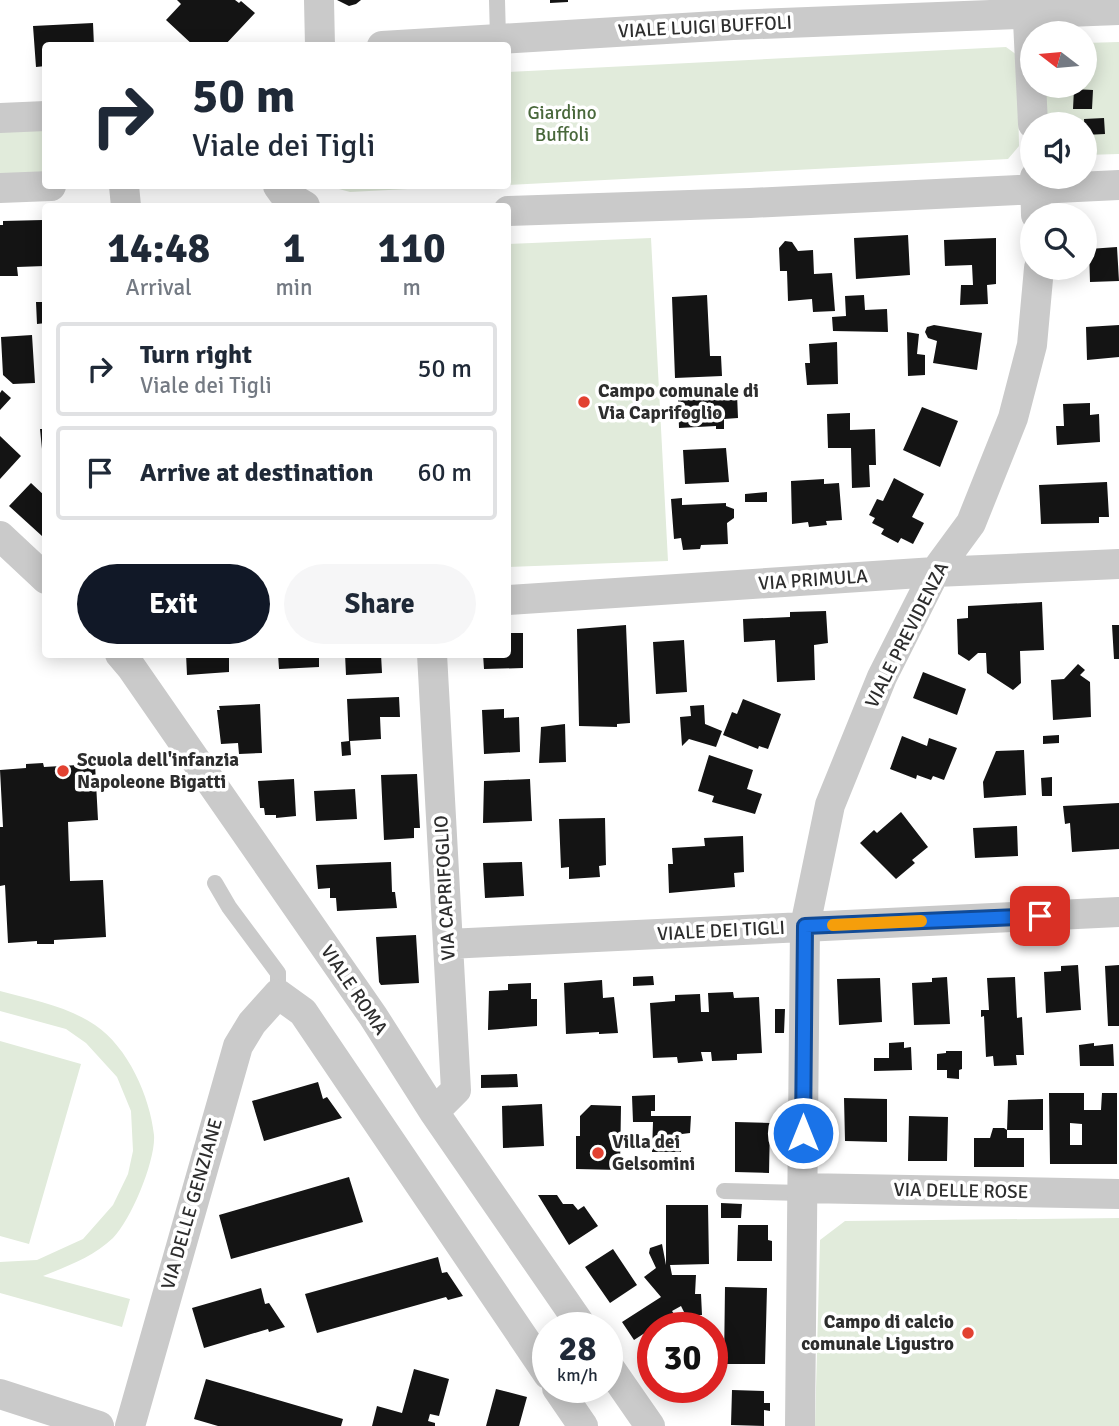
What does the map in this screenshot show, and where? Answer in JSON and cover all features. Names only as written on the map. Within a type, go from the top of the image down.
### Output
[{"type":"street","points":[[319,0],[320,42]]},
{"type":"street","points":[[1027,7],[1032,112]]},
{"type":"street","name":"VIALE LUIGI BUFFOLI","points":[[440,42],[1027,7],[1119,10]]},
{"type":"street","points":[[0,118],[42,116]]},
{"type":"street","points":[[511,211],[1036,194],[1119,185]]},
{"type":"street","points":[[0,188],[42,186]]},
{"type":"street","points":[[281,189],[300,203]]},
{"type":"street","name":"VIALE PREVIDENZA","points":[[800,1426],[805,926],[830,805],[882,677],[934,572],[971,523],[1013,418],[1032,345],[1038,280]]},
{"type":"street","points":[[0,536],[42,575]]},
{"type":"street","name":"VIA PRIMULA","points":[[511,600],[934,572],[1119,564]]},
{"type":"street","name":"VIALE ROMA","points":[[123,658],[373,1016],[435,1112],[572,1312]]},
{"type":"street","name":"VIA CAPRIFOGLIO","points":[[432,658],[456,1090],[435,1112]]},
{"type":"street","name":"VIALE DEI TIGLI","points":[[448,944],[1119,912]]},
{"type":"street","points":[[278,994],[303,1012],[532,1350]]},
{"type":"street","name":"VIA DELLE GENZIANE","points":[[130,1426],[238,1046],[252,1023],[278,994]]},
{"type":"street","name":"VIA DELLE ROSE","points":[[802,1190],[1119,1194]]},
{"type":"street","points":[[623,1387],[650,1426]]},
{"type":"street","points":[[0,1394],[99,1426]]},
{"type":"street","points":[[567,1403],[583,1426]]},
{"type":"lane","points":[[497,0],[498,38]]},
{"type":"lane","points":[[215,883],[229,907],[278,972],[278,994]]},
{"type":"lane","points":[[724,1191],[802,1190]]},
{"type":"green space","points":[[1119,42],[1119,154],[1097,155],[1097,112],[1046,112],[1046,98],[1097,98],[1097,43]]},
{"type":"green space","name":"Giardino Buffoli","points":[[1006,47],[1017,55],[1019,146],[1008,159],[511,185],[511,72]]},
{"type":"green space","points":[[42,128],[42,175],[0,177],[0,130]]},
{"type":"green space","points":[[339,189],[408,189],[350,192]]},
{"type":"green space","name":"Campo comunale di Via Caprifoglio","points":[[651,238],[668,561],[511,567],[511,244]]},
{"type":"green space","points":[[0,991],[61,1008],[84,1018],[107,1034],[127,1059],[148,1105],[154,1146],[147,1174],[127,1218],[113,1238],[97,1251],[43,1276],[130,1299],[122,1327],[0,1293],[0,1262],[37,1260],[83,1239],[113,1205],[128,1174],[133,1151],[131,1111],[117,1077],[86,1043],[66,1029],[0,1011]]},
{"type":"green space","points":[[0,1041],[81,1064],[29,1244],[0,1236]]},
{"type":"green space","name":"Campo di calcio comunale Ligustro","points":[[1119,1218],[1119,1426],[815,1426],[820,1240],[845,1221]]},
{"type":"building","points":[[177,0],[235,0],[239,3],[241,1],[255,13],[228,42],[190,42],[166,20],[181,4]]},
{"type":"building","points":[[337,0],[361,0],[349,6]]},
{"type":"building","points":[[550,0],[568,0],[568,2],[550,3]]},
{"type":"building","points":[[93,23],[94,42],[42,42],[42,66],[36,67],[33,26]]},
{"type":"building","points":[[1074,98],[1093,98],[1092,109],[1073,109]]},
{"type":"building","points":[[1097,118],[1104,118],[1105,134],[1097,134]]},
{"type":"building","points":[[42,220],[42,266],[17,267],[18,276],[0,276],[0,225],[3,225],[3,221]]},
{"type":"building","points":[[908,235],[910,275],[856,279],[854,238]]},
{"type":"building","points":[[996,238],[996,284],[987,285],[988,304],[960,305],[961,285],[973,285],[972,265],[945,266],[944,240]]},
{"type":"building","points":[[785,241],[792,242],[798,251],[813,250],[814,274],[832,273],[835,311],[813,312],[812,299],[788,301],[787,271],[780,271],[779,248]]},
{"type":"building","points":[[1117,247],[1119,281],[1090,282],[1097,280],[1097,248]]},
{"type":"building","points":[[707,295],[710,356],[721,356],[722,376],[675,378],[672,297]]},
{"type":"building","points":[[864,295],[865,310],[887,309],[888,332],[833,331],[832,317],[846,316],[845,296]]},
{"type":"building","points":[[36,302],[42,302],[42,323],[37,324]]},
{"type":"building","points":[[934,325],[982,333],[977,370],[933,363],[937,341],[928,338],[925,332],[927,327]]},
{"type":"building","points":[[1119,325],[1119,357],[1087,360],[1086,327]]},
{"type":"building","points":[[907,332],[919,334],[917,354],[925,355],[925,375],[908,376]]},
{"type":"building","points":[[32,335],[35,383],[13,384],[3,375],[1,337]]},
{"type":"building","points":[[837,342],[838,384],[807,385],[805,363],[810,363],[809,344]]},
{"type":"building","points":[[2,390],[11,398],[0,410],[0,393]]},
{"type":"building","points":[[737,394],[738,418],[724,419],[724,429],[716,429],[716,426],[679,428],[678,399],[729,397]]},
{"type":"building","points":[[1090,403],[1090,415],[1099,414],[1100,442],[1057,445],[1056,426],[1064,426],[1063,404]]},
{"type":"building","points":[[922,407],[958,421],[940,467],[903,450]]},
{"type":"building","points":[[850,413],[850,430],[875,429],[876,465],[869,465],[870,487],[852,488],[851,448],[828,448],[827,414]]},
{"type":"building","points":[[0,436],[21,456],[0,479]]},
{"type":"building","points":[[726,448],[729,482],[685,484],[683,450]]},
{"type":"building","points":[[894,478],[924,494],[912,517],[924,523],[913,544],[901,538],[898,543],[881,534],[884,529],[872,523],[875,518],[869,515],[877,499],[883,501]]},
{"type":"building","points":[[824,479],[824,484],[839,483],[842,520],[826,521],[827,525],[809,527],[808,522],[792,524],[791,481]]},
{"type":"building","points":[[1107,482],[1109,517],[1099,517],[1099,523],[1041,524],[1039,485]]},
{"type":"building","points":[[31,483],[42,493],[42,536],[9,506]]},
{"type":"building","points":[[767,492],[767,502],[745,502],[745,494]]},
{"type":"building","points":[[682,498],[682,505],[726,503],[726,506],[734,509],[734,518],[727,523],[728,544],[701,545],[700,549],[683,550],[681,538],[674,539],[671,499]]},
{"type":"building","points":[[1042,602],[1044,650],[1020,651],[1021,683],[1013,690],[987,673],[986,653],[978,653],[969,661],[958,654],[957,619],[968,618],[968,606]]},
{"type":"building","points":[[826,611],[828,643],[814,645],[815,680],[777,682],[775,640],[744,642],[743,619],[790,617],[790,612]]},
{"type":"building","points":[[626,625],[630,723],[617,724],[617,727],[579,726],[577,629]]},
{"type":"building","points":[[1112,625],[1119,625],[1119,659],[1114,659]]},
{"type":"building","points":[[511,633],[523,633],[523,668],[484,669],[483,658],[511,658]]},
{"type":"building","points":[[684,640],[687,692],[656,694],[653,642]]},
{"type":"building","points":[[186,658],[229,658],[229,672],[187,675]]},
{"type":"building","points":[[278,658],[319,658],[319,667],[279,669]]},
{"type":"building","points":[[345,658],[381,658],[382,673],[346,675]]},
{"type":"building","points":[[1078,664],[1085,670],[1080,675],[1090,682],[1091,717],[1053,720],[1051,680],[1064,679]]},
{"type":"building","points":[[923,672],[966,689],[957,715],[913,698]]},
{"type":"building","points":[[399,697],[400,717],[380,717],[381,739],[350,741],[351,755],[342,756],[341,742],[349,741],[347,699]]},
{"type":"building","points":[[743,699],[781,714],[768,749],[759,746],[758,749],[723,735],[732,712],[737,714]]},
{"type":"building","points":[[260,704],[262,753],[239,754],[238,743],[221,744],[217,710],[220,710],[219,706]]},
{"type":"building","points":[[704,705],[705,724],[722,731],[716,747],[689,739],[682,746],[680,717],[691,716],[690,706]]},
{"type":"building","points":[[504,709],[504,718],[519,717],[520,752],[484,754],[482,710]]},
{"type":"building","points":[[565,724],[566,762],[539,763],[541,727]]},
{"type":"building","points":[[1059,735],[1059,743],[1043,744],[1043,736]]},
{"type":"building","points":[[902,736],[927,746],[929,738],[957,748],[944,780],[933,776],[931,780],[917,775],[916,779],[890,769]]},
{"type":"building","points":[[1024,750],[1026,795],[984,798],[983,782],[996,751]]},
{"type":"building","points":[[709,755],[753,770],[747,789],[762,794],[755,814],[712,802],[714,796],[698,791]]},
{"type":"building","points":[[43,763],[44,767],[95,764],[98,820],[68,822],[70,881],[103,880],[106,937],[54,940],[54,944],[37,944],[37,941],[8,943],[5,885],[0,886],[0,827],[3,827],[0,770],[26,768],[26,764]]},
{"type":"building","points":[[417,774],[420,828],[414,828],[414,838],[384,840],[381,775]]},
{"type":"building","points":[[1052,777],[1052,796],[1042,796],[1041,778]]},
{"type":"building","points":[[294,779],[296,816],[276,818],[276,815],[265,815],[264,808],[260,808],[258,781]]},
{"type":"building","points":[[530,779],[532,821],[483,823],[484,781]]},
{"type":"building","points":[[355,789],[357,819],[316,821],[314,791]]},
{"type":"building","points":[[1119,803],[1119,849],[1072,852],[1070,823],[1065,824],[1063,806]]},
{"type":"building","points":[[901,812],[928,847],[912,860],[915,863],[896,879],[860,843],[874,830],[877,833]]},
{"type":"building","points":[[605,818],[606,865],[599,866],[600,877],[569,879],[569,867],[561,868],[559,819]]},
{"type":"building","points":[[1017,826],[1018,856],[975,858],[973,828]]},
{"type":"building","points":[[743,836],[744,872],[734,873],[735,887],[669,893],[668,864],[673,864],[672,848],[705,846],[704,838]]},
{"type":"building","points":[[391,862],[392,892],[395,892],[397,908],[337,911],[336,898],[330,898],[330,888],[318,889],[316,865]]},
{"type":"building","points":[[522,862],[524,896],[485,898],[483,863]]},
{"type":"building","points":[[416,935],[419,983],[381,985],[376,937]]},
{"type":"building","points":[[1078,965],[1081,1010],[1046,1013],[1044,972],[1061,971],[1061,966]]},
{"type":"building","points":[[1119,965],[1119,1026],[1108,1026],[1105,966]]},
{"type":"building","points":[[653,976],[654,985],[633,986],[633,977]]},
{"type":"building","points":[[947,977],[950,1024],[914,1025],[912,983],[932,982],[932,978]]},
{"type":"building","points":[[1015,977],[1017,1018],[1022,1017],[1024,1055],[1016,1055],[1017,1065],[994,1066],[993,1056],[986,1057],[984,1016],[981,1017],[981,1010],[989,1010],[987,978]]},
{"type":"building","points":[[880,978],[882,1022],[839,1025],[837,979]]},
{"type":"building","points":[[602,980],[603,998],[614,997],[618,1033],[566,1034],[564,983]]},
{"type":"building","points":[[531,983],[531,999],[537,999],[537,1026],[488,1030],[489,991],[508,990],[508,984]]},
{"type":"building","points":[[733,992],[734,998],[759,997],[762,1053],[737,1054],[737,1060],[712,1061],[711,1052],[701,1052],[703,1061],[678,1063],[677,1057],[653,1058],[650,1003],[675,1001],[675,995],[700,994],[701,1012],[709,1012],[708,993]]},
{"type":"building","points":[[775,1009],[785,1009],[784,1033],[775,1033]]},
{"type":"building","points":[[904,1042],[904,1048],[911,1047],[912,1070],[874,1071],[874,1058],[889,1058],[889,1043]]},
{"type":"building","points":[[1094,1043],[1094,1046],[1113,1044],[1114,1066],[1080,1066],[1079,1045]]},
{"type":"building","points":[[962,1051],[959,1079],[947,1078],[947,1070],[937,1070],[937,1054]]},
{"type":"building","points":[[517,1074],[518,1087],[481,1088],[481,1075]]},
{"type":"building","points":[[318,1082],[323,1099],[327,1097],[342,1118],[264,1141],[252,1101]]},
{"type":"building","points":[[1049,1093],[1084,1093],[1084,1110],[1101,1110],[1102,1093],[1117,1093],[1117,1164],[1050,1164]],"holes":[[[1070,1123],[1082,1124],[1082,1145],[1070,1145]]]},
{"type":"building","points":[[655,1095],[655,1111],[651,1111],[651,1116],[691,1116],[690,1133],[682,1134],[681,1152],[652,1152],[653,1122],[633,1122],[632,1096]]},
{"type":"building","points":[[844,1098],[887,1099],[887,1142],[845,1141]]},
{"type":"building","points":[[1043,1099],[1043,1130],[1007,1130],[1008,1100]]},
{"type":"building","points":[[542,1104],[544,1146],[503,1148],[502,1106]]},
{"type":"building","name":"Villa dei Gelsomini","points":[[591,1105],[621,1106],[620,1170],[576,1169],[576,1136],[580,1136],[580,1116]]},
{"type":"building","points":[[909,1116],[948,1117],[947,1161],[908,1161]]},
{"type":"building","points":[[735,1122],[770,1123],[769,1173],[735,1172]]},
{"type":"building","points":[[993,1128],[1007,1130],[1007,1138],[1024,1138],[1024,1167],[974,1167],[974,1138],[990,1138]]},
{"type":"building","points":[[349,1177],[363,1222],[231,1259],[219,1215]]},
{"type":"building","points":[[538,1195],[557,1195],[563,1204],[573,1204],[578,1210],[584,1206],[598,1226],[569,1245]]},
{"type":"building","points":[[721,1203],[742,1204],[741,1218],[721,1218]]},
{"type":"building","points":[[666,1205],[708,1205],[709,1264],[670,1265],[672,1275],[696,1275],[695,1294],[701,1294],[702,1312],[684,1312],[681,1306],[673,1312],[638,1312],[661,1297],[644,1277],[656,1268],[649,1253],[650,1248],[662,1244],[666,1265]]},
{"type":"building","points":[[738,1225],[768,1225],[768,1240],[772,1241],[772,1261],[737,1261]]},
{"type":"building","points":[[613,1249],[637,1285],[610,1303],[585,1267]]},
{"type":"building","points":[[438,1257],[442,1273],[447,1272],[463,1296],[448,1300],[446,1297],[317,1333],[305,1294]]},
{"type":"building","points":[[725,1287],[767,1288],[765,1364],[728,1364],[728,1312],[725,1312]]},
{"type":"building","points":[[261,1288],[265,1304],[269,1303],[285,1327],[269,1332],[268,1329],[204,1348],[192,1308]]},
{"type":"building","points":[[637,1312],[637,1338],[634,1340],[623,1321]]},
{"type":"building","points":[[414,1369],[449,1379],[439,1416],[430,1414],[428,1421],[435,1423],[435,1426],[372,1426],[377,1406],[402,1413]]},
{"type":"building","points":[[206,1379],[343,1419],[341,1426],[218,1426],[194,1419]]},
{"type":"building","points":[[496,1389],[527,1397],[519,1426],[486,1426]]},
{"type":"building","points":[[732,1390],[764,1391],[764,1403],[770,1403],[770,1411],[764,1410],[764,1426],[731,1425]]},
{"type":"slow traffic","points":[[833,925],[921,921]]},
{"type":"place","name":"Campo comunale di Via Caprifoglio","points":[[584,402]]},
{"type":"place","name":"Scuola dell'infanzia Napoleone Bigatti","points":[[63,771]]},
{"type":"place","name":"Villa dei Gelsomini","points":[[598,1153]]},
{"type":"place","name":"Campo di calcio comunale Ligustro","points":[[968,1333]]},
{"type":"route","points":[[803,1133],[805,926],[1040,916]]}]
